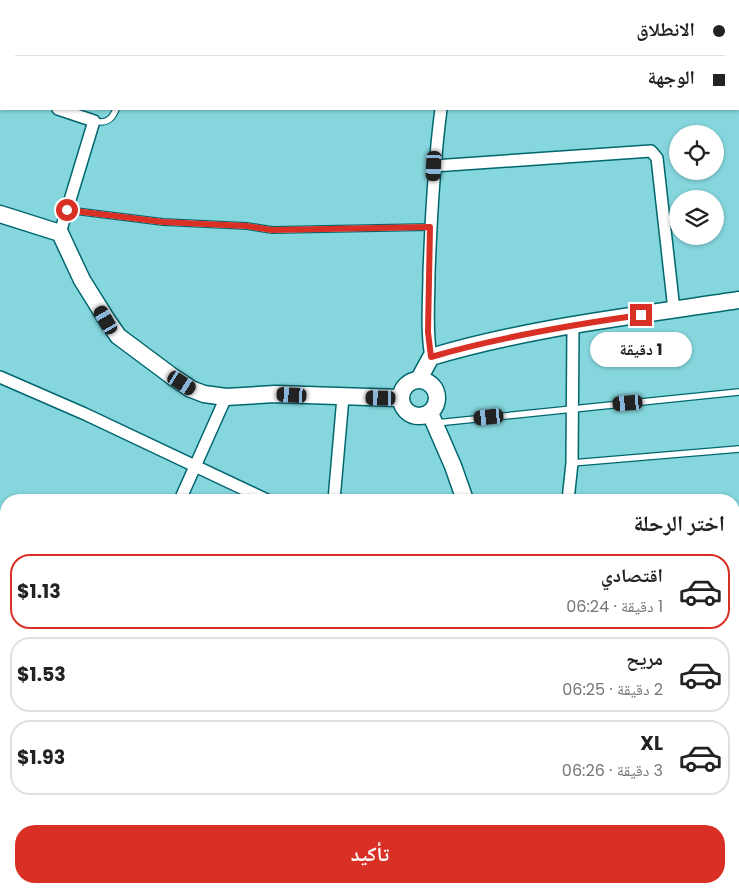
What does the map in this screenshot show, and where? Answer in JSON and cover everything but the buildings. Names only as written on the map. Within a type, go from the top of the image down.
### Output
[{"type":"street","points":[[61,110],[94,121],[60,233],[82,280],[118,336],[190,389],[204,394],[226,397],[275,394],[400,398]]},
{"type":"street","points":[[419,379],[431,357],[428,332],[430,227],[434,166],[441,110]]},
{"type":"street","points":[[434,166],[651,151],[657,158],[674,310]]},
{"type":"street","points":[[0,214],[60,233]]},
{"type":"street","points":[[431,357],[464,347],[573,325],[739,300]]},
{"type":"street","points":[[569,494],[572,463],[573,325]]},
{"type":"street","points":[[0,377],[86,414],[255,494]]},
{"type":"street","points":[[432,418],[410,415],[402,405],[401,393],[408,383],[419,379],[430,383],[437,392],[437,404],[432,418],[463,494]]},
{"type":"street","points":[[183,494],[226,397]]},
{"type":"street","points":[[335,494],[343,397]]},
{"type":"lane","points":[[94,121],[102,123],[108,121],[113,117],[116,110]]},
{"type":"lane","points":[[67,210],[163,222],[247,226],[272,230],[430,227]]},
{"type":"lane","points":[[432,418],[573,408],[739,392]]},
{"type":"lane","points":[[572,463],[739,449]]},
{"type":"route","points":[[67,210],[163,222],[247,226],[272,230],[430,227],[428,343],[431,357],[464,347],[573,325],[641,315]]}]
